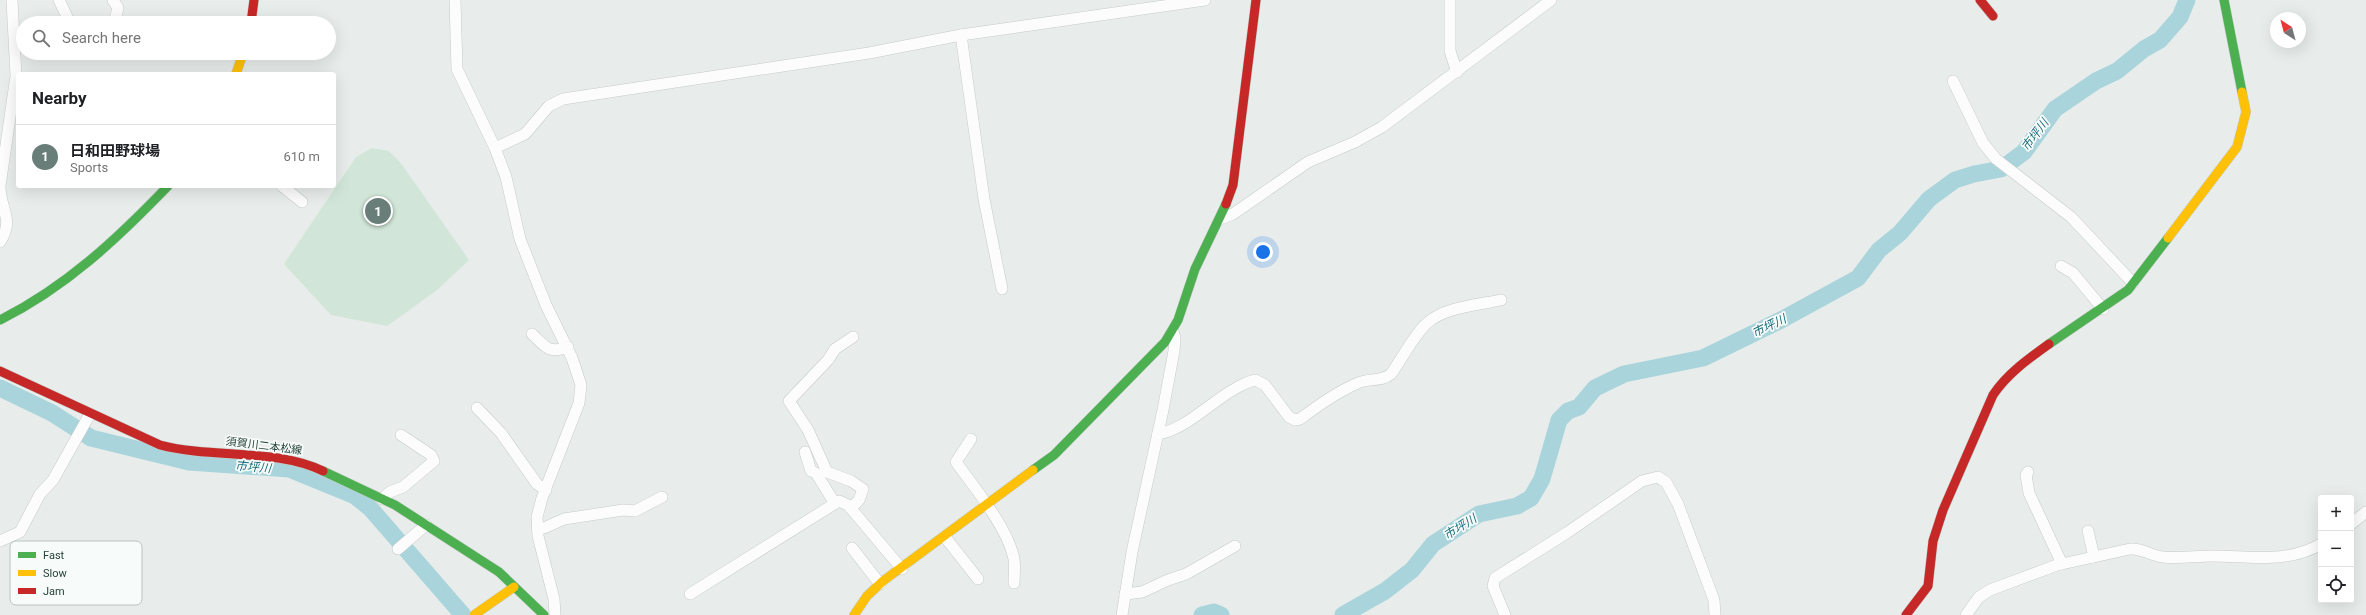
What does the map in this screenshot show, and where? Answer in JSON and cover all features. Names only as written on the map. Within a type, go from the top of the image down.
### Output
[{"type":"street","points":[[12,0],[16,55]]},
{"type":"street","points":[[59,0],[67,16]]},
{"type":"street","points":[[113,0],[118,8],[116,16]]},
{"type":"street","points":[[252,16],[254,0]]},
{"type":"street","points":[[455,0],[457,69],[495,148],[506,178],[520,239],[546,305],[579,373],[581,397],[539,510],[537,528],[554,599],[555,615]]},
{"type":"street","points":[[495,148],[525,134],[549,106],[563,98],[869,53],[962,35],[1205,0]]},
{"type":"street","points":[[859,613],[880,584],[987,506],[1058,451],[1165,342],[1173,331],[1195,269],[1220,219],[1234,185],[1256,0]]},
{"type":"street","points":[[1450,0],[1450,51],[1457,72]]},
{"type":"street","points":[[1220,219],[1233,214],[1308,162],[1355,142],[1382,127],[1551,0]]},
{"type":"street","points":[[1980,0],[1992,16]]},
{"type":"street","points":[[1906,615],[1928,586],[1933,541],[1943,510],[1993,395],[2002,383],[2028,359],[2103,309],[2128,290],[2187,210],[2214,178],[2241,138],[2246,112],[2224,0]]},
{"type":"street","points":[[962,35],[984,199],[1002,289]]},
{"type":"street","points":[[16,60],[17,72]]},
{"type":"street","points":[[237,72],[241,60]]},
{"type":"street","points":[[0,242],[6,232],[8,223],[0,199],[0,186],[16,76]]},
{"type":"street","points":[[1953,81],[1983,143],[1996,159],[2071,217],[2133,283]]},
{"type":"street","points":[[0,320],[36,302],[92,262],[166,188]]},
{"type":"street","points":[[284,188],[302,202]]},
{"type":"street","points":[[2061,266],[2073,274],[2103,309]]},
{"type":"street","points":[[1158,434],[1172,430],[1230,392],[1255,380],[1265,385],[1289,417],[1295,420],[1300,419],[1345,389],[1371,379],[1385,379],[1391,374],[1425,325],[1434,318],[1458,310],[1501,300]]},
{"type":"street","points":[[1122,615],[1132,552],[1158,434],[1174,351],[1175,338],[1173,331]]},
{"type":"street","points":[[532,334],[549,350],[557,351],[568,348]]},
{"type":"street","points":[[851,508],[858,500],[863,489],[851,481],[827,472],[808,430],[789,401],[828,360],[835,348],[853,337]]},
{"type":"street","name":"須賀川二本松線","points":[[0,371],[90,414],[160,445],[183,451],[264,456],[303,462],[382,499],[426,525],[499,572],[544,615]]},
{"type":"street","points":[[477,408],[501,433],[537,484],[546,490]]},
{"type":"street","points":[[0,541],[20,532],[40,494],[53,480],[90,414]]},
{"type":"street","points":[[382,499],[390,492],[403,487],[434,461],[431,454],[401,435]]},
{"type":"street","points":[[971,439],[956,462],[987,506],[1013,553],[1014,583]]},
{"type":"street","points":[[805,452],[811,471],[816,473],[834,502]]},
{"type":"street","points":[[2028,472],[2026,480],[2029,493],[2062,564]]},
{"type":"street","points":[[1506,615],[1492,586],[1495,578],[1568,532],[1642,481],[1658,477],[1666,482],[1678,504],[1714,600],[1715,615]]},
{"type":"street","points":[[537,528],[544,528],[564,519],[623,510],[636,512],[662,497]]},
{"type":"street","points":[[690,594],[834,502],[843,501],[851,508],[902,568]]},
{"type":"street","points":[[2354,522],[2366,512]]},
{"type":"street","points":[[398,549],[426,525]]},
{"type":"street","points":[[2088,531],[2094,557]]},
{"type":"street","points":[[945,537],[978,578]]},
{"type":"street","points":[[1966,615],[1979,597],[1990,590],[2062,564],[2094,557],[2136,549],[2163,557],[2214,556],[2257,558],[2289,556],[2318,545]]},
{"type":"street","points":[[1125,594],[1142,592],[1168,580],[1186,574],[1235,546]]},
{"type":"street","points":[[852,548],[880,584]]},
{"type":"street","points":[[474,615],[514,587]]},
{"type":"green space","points":[[372,148],[389,151],[400,162],[469,260],[436,291],[387,326],[331,315],[284,264],[356,157]]},
{"type":"waterway","name":"市坪川","points":[[1343,615],[1385,591],[1412,570],[1433,544],[1479,514],[1517,506],[1531,498],[1542,479],[1559,420],[1568,411],[1579,407],[1595,388],[1624,374],[1703,358],[1781,320],[1858,278],[1879,250],[1900,233],[1929,199],[1955,180],[1974,174],[2001,169],[2024,152],[2055,109],[2096,81],[2117,71],[2144,49],[2160,40],[2180,17],[2187,0]]},
{"type":"waterway","name":"市坪川","points":[[0,388],[52,413],[91,438],[189,462],[289,469],[355,496],[370,508],[463,615]]},
{"type":"waterway","name":"市坪川","points":[[1202,615],[1214,612],[1221,615]]},
{"type":"traffic: fast","points":[[2224,0],[2242,92]]},
{"type":"traffic: fast","points":[[0,320],[47,293],[69,277],[130,225],[166,188]]},
{"type":"traffic: fast","points":[[1033,470],[1054,455],[1165,342],[1178,320],[1195,269],[1226,204]]},
{"type":"traffic: fast","points":[[2049,344],[2128,290],[2168,238]]},
{"type":"traffic: fast","points":[[323,471],[395,505],[499,572],[544,615]]},
{"type":"traffic: slow","points":[[237,72],[241,60]]},
{"type":"traffic: slow","points":[[2168,238],[2237,147],[2246,112],[2242,92]]},
{"type":"traffic: slow","points":[[854,615],[867,596],[883,581],[1033,470]]},
{"type":"traffic: slow","points":[[474,615],[514,587]]},
{"type":"traffic: jam","points":[[252,16],[254,0]]},
{"type":"traffic: jam","points":[[1226,204],[1233,185],[1256,0]]},
{"type":"traffic: jam","points":[[1980,0],[1993,16]]},
{"type":"traffic: jam","points":[[1906,615],[1928,586],[1933,541],[1943,510],[1993,395],[2011,374],[2049,344]]},
{"type":"traffic: jam","points":[[0,371],[160,445],[201,452],[264,456],[285,459],[323,471]]},
{"type":"place","name":"日和田野球場","points":[[378,211]]}]
